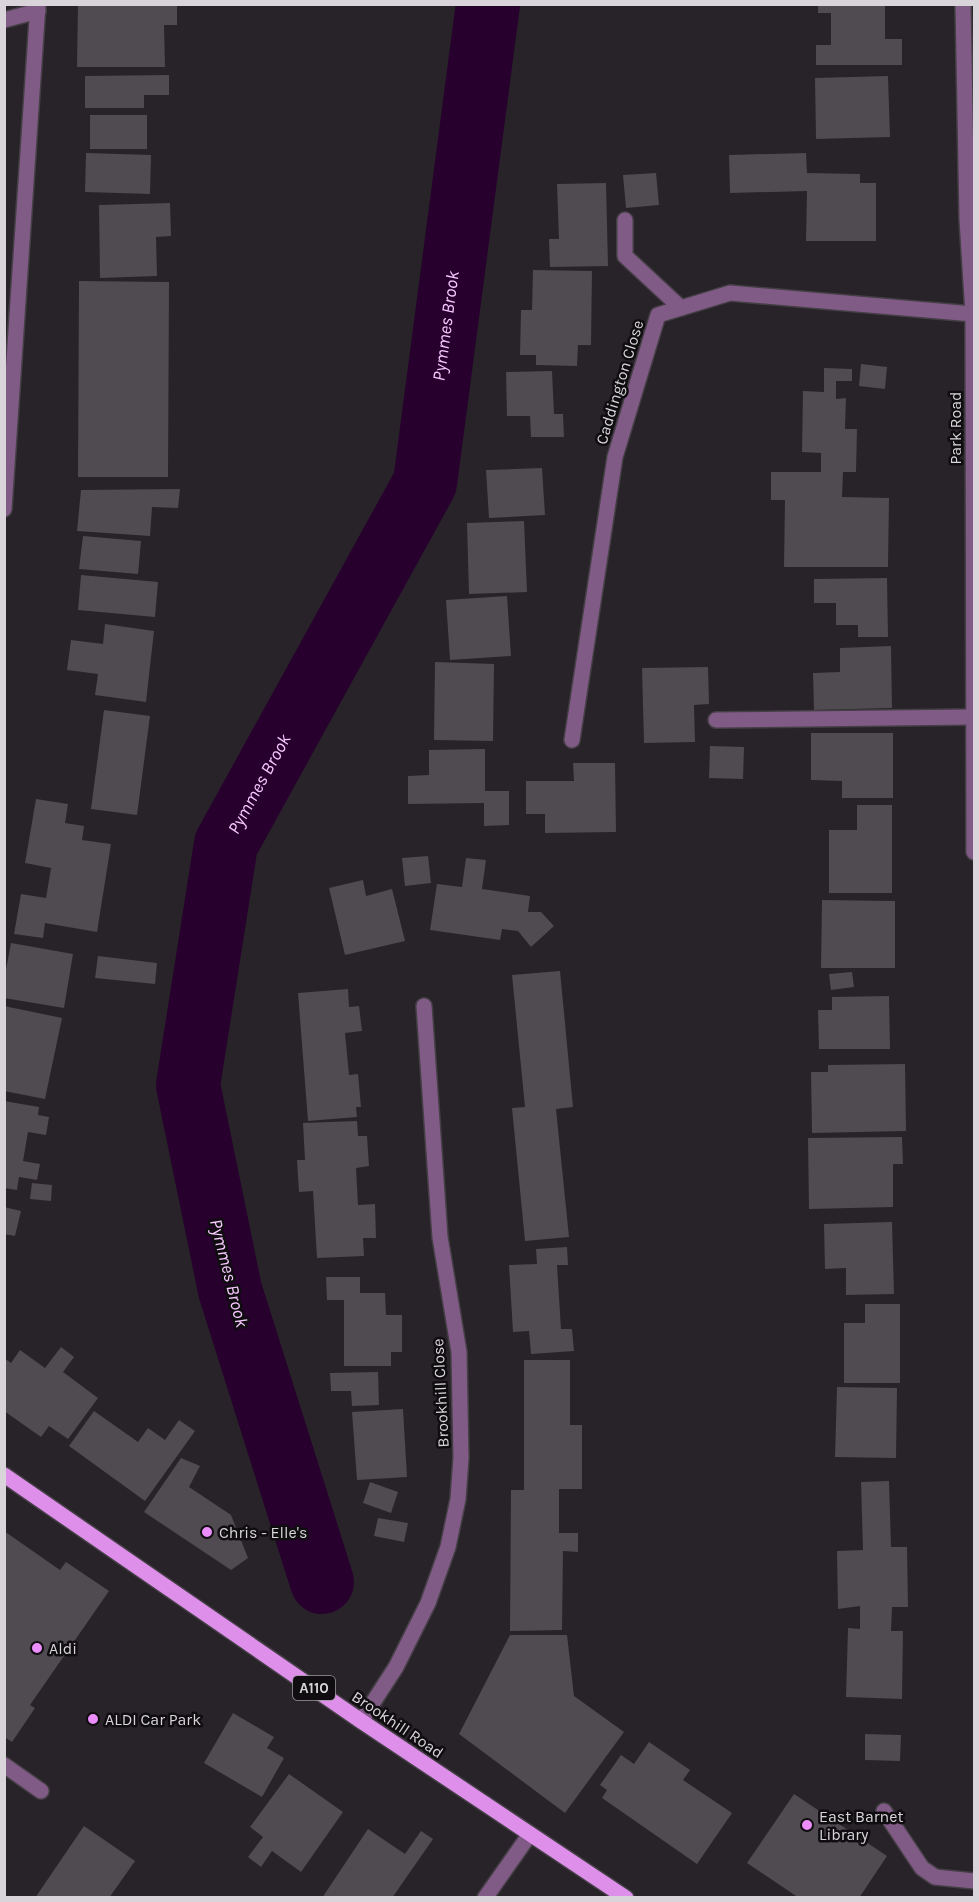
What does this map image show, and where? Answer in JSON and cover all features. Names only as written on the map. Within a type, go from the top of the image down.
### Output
[{"type":"main road","name":"Brookhill Road","points":[[4,1474],[361,1721],[626,1898]]},
{"type":"street","name":"Park Road","points":[[963,4],[969,132],[967,219],[973,314],[975,852]]},
{"type":"street","points":[[4,20],[38,8],[4,509]]},
{"type":"street","points":[[625,220],[625,256],[681,308]]},
{"type":"street","name":"Caddington Close","points":[[572,740],[615,457],[658,315],[730,293],[973,314]]},
{"type":"street","points":[[716,720],[973,717]]},
{"type":"street","name":"Brookhill Close","points":[[361,1721],[396,1667],[428,1603],[448,1547],[458,1499],[461,1448],[459,1352],[440,1237],[424,1006]]},
{"type":"street","points":[[4,1765],[41,1791]]},
{"type":"street","points":[[884,1811],[922,1868],[935,1877],[975,1881]]},
{"type":"street","points":[[485,1898],[530,1834]]},
{"type":"building","points":[[78,4],[177,4],[177,25],[164,25],[165,67],[77,67]]},
{"type":"building","points":[[818,4],[885,4],[885,39],[902,39],[902,65],[816,65],[816,45],[831,45],[831,13],[818,13]]},
{"type":"building","points":[[169,75],[169,95],[144,95],[144,108],[85,108],[85,76]]},
{"type":"building","points":[[888,76],[890,137],[816,139],[815,78]]},
{"type":"building","points":[[90,115],[147,115],[147,149],[90,149]]},
{"type":"building","points":[[86,153],[151,155],[150,194],[85,192]]},
{"type":"building","points":[[806,153],[807,173],[860,174],[860,183],[876,183],[876,241],[806,241],[807,191],[730,193],[729,155]]},
{"type":"building","points":[[656,173],[659,205],[626,208],[623,175]]},
{"type":"building","points":[[606,183],[608,266],[550,267],[549,239],[559,239],[557,184]]},
{"type":"building","points":[[170,203],[171,236],[156,237],[157,276],[100,278],[99,205]]},
{"type":"building","points":[[533,270],[592,271],[591,345],[578,345],[577,366],[536,365],[536,355],[520,355],[521,310],[532,310]]},
{"type":"building","points":[[79,281],[169,282],[168,477],[78,477]]},
{"type":"building","points":[[861,364],[887,367],[885,389],[859,386]]},
{"type":"building","points":[[824,368],[852,369],[852,381],[836,381],[836,399],[846,398],[845,429],[857,429],[856,472],[843,472],[842,497],[889,498],[888,567],[784,567],[785,500],[771,500],[771,472],[821,472],[821,453],[802,452],[803,391],[824,392]]},
{"type":"building","points":[[552,371],[554,414],[563,414],[564,437],[531,437],[530,416],[507,416],[506,372]]},
{"type":"building","points":[[542,468],[545,515],[489,518],[486,470]]},
{"type":"building","points":[[180,489],[178,508],[152,507],[150,536],[77,531],[81,490]]},
{"type":"building","points":[[524,521],[527,592],[469,594],[467,523]]},
{"type":"building","points":[[83,536],[141,541],[138,574],[79,569]]},
{"type":"building","points":[[81,575],[158,582],[155,617],[78,610]]},
{"type":"building","points":[[887,578],[888,637],[858,637],[858,625],[836,625],[836,603],[814,603],[814,579]]},
{"type":"building","points":[[507,596],[511,656],[450,660],[446,600]]},
{"type":"building","points":[[105,624],[154,631],[146,702],[95,695],[98,674],[67,670],[71,640],[103,644]]},
{"type":"building","points":[[891,646],[892,708],[814,710],[813,673],[840,672],[840,648]]},
{"type":"building","points":[[435,662],[494,664],[493,741],[434,740]]},
{"type":"building","points":[[708,667],[709,704],[694,705],[695,742],[644,743],[642,668]]},
{"type":"building","points":[[104,710],[150,716],[137,815],[91,809]]},
{"type":"building","points":[[811,733],[893,733],[893,798],[842,798],[842,781],[811,780]]},
{"type":"building","points":[[710,746],[744,747],[743,779],[709,778]]},
{"type":"building","points":[[485,749],[485,791],[509,791],[509,825],[484,826],[484,803],[408,804],[408,776],[429,775],[429,750]]},
{"type":"building","points":[[573,763],[615,763],[616,832],[545,833],[545,814],[526,814],[526,781],[574,781]]},
{"type":"building","points":[[36,799],[68,804],[65,823],[84,826],[82,840],[111,844],[97,932],[45,923],[43,938],[14,934],[21,894],[46,898],[51,868],[25,863]]},
{"type":"building","points":[[857,805],[892,805],[892,893],[829,893],[829,830],[857,830]]},
{"type":"building","points":[[428,856],[431,883],[405,886],[402,858]]},
{"type":"building","points":[[466,858],[486,860],[482,889],[530,896],[528,912],[541,912],[554,926],[531,947],[518,931],[502,929],[500,940],[430,930],[437,884],[462,887]]},
{"type":"building","points":[[363,880],[366,896],[392,889],[405,941],[345,955],[329,888]]},
{"type":"building","points":[[822,900],[895,901],[895,968],[821,968]]},
{"type":"building","points":[[11,943],[73,954],[64,1008],[4,998],[4,980]]},
{"type":"building","points":[[98,956],[157,963],[155,984],[95,978]]},
{"type":"building","points":[[560,971],[573,1107],[556,1109],[569,1237],[525,1241],[512,1108],[525,1107],[512,975]]},
{"type":"building","points":[[852,972],[854,987],[831,990],[829,974]]},
{"type":"building","points":[[348,989],[349,1007],[359,1006],[362,1031],[345,1033],[349,1075],[358,1074],[361,1107],[356,1107],[357,1117],[308,1121],[298,993]]},
{"type":"building","points":[[889,996],[890,1049],[819,1049],[818,1010],[832,1010],[832,997]]},
{"type":"building","points":[[4,1006],[62,1018],[45,1099],[4,1091]]},
{"type":"building","points":[[905,1064],[906,1131],[812,1133],[811,1072],[828,1072],[828,1065]]},
{"type":"building","points":[[4,1101],[39,1107],[38,1115],[49,1117],[46,1135],[28,1132],[23,1161],[40,1164],[37,1180],[19,1177],[17,1190],[4,1188]]},
{"type":"building","points":[[357,1121],[358,1136],[367,1136],[369,1166],[356,1168],[358,1205],[375,1204],[376,1238],[363,1238],[364,1256],[317,1258],[313,1191],[299,1192],[297,1160],[305,1160],[303,1123]]},
{"type":"building","points":[[902,1137],[903,1164],[893,1164],[893,1207],[809,1209],[808,1138]]},
{"type":"building","points":[[32,1183],[52,1185],[51,1201],[30,1199]]},
{"type":"building","points":[[4,1207],[21,1211],[15,1236],[4,1234]]},
{"type":"building","points":[[892,1222],[894,1294],[846,1295],[846,1268],[825,1269],[824,1224]]},
{"type":"building","points":[[567,1247],[568,1265],[557,1265],[561,1329],[572,1329],[574,1351],[531,1354],[529,1331],[513,1332],[509,1265],[537,1264],[536,1249]]},
{"type":"building","points":[[326,1277],[360,1277],[360,1293],[385,1293],[386,1315],[402,1315],[402,1352],[391,1352],[391,1366],[344,1366],[344,1300],[327,1300]]},
{"type":"building","points":[[865,1304],[900,1304],[900,1383],[844,1383],[844,1323],[865,1323]]},
{"type":"building","points":[[61,1347],[74,1357],[63,1372],[98,1398],[68,1439],[49,1426],[41,1437],[4,1411],[4,1358],[11,1363],[20,1350],[45,1368]]},
{"type":"building","points":[[524,1360],[570,1360],[570,1425],[582,1425],[582,1489],[559,1489],[559,1533],[578,1533],[578,1552],[563,1551],[562,1630],[510,1631],[511,1490],[524,1490]]},
{"type":"building","points":[[378,1372],[379,1405],[352,1406],[351,1391],[331,1391],[330,1373]]},
{"type":"building","points":[[837,1387],[897,1388],[896,1458],[835,1457]]},
{"type":"building","points":[[403,1409],[407,1477],[357,1480],[352,1412]]},
{"type":"building","points":[[94,1411],[138,1442],[148,1428],[165,1440],[179,1420],[195,1431],[145,1501],[69,1446]]},
{"type":"building","points":[[181,1458],[200,1466],[189,1487],[231,1515],[248,1558],[231,1570],[144,1512]]},
{"type":"building","points":[[889,1481],[891,1547],[907,1547],[908,1607],[892,1607],[891,1631],[903,1631],[902,1699],[846,1697],[848,1628],[860,1629],[860,1606],[838,1609],[837,1551],[863,1550],[861,1482]]},
{"type":"building","points":[[370,1482],[398,1492],[391,1513],[363,1503]]},
{"type":"building","points":[[378,1518],[408,1523],[404,1542],[374,1536]]},
{"type":"building","name":"Aldi","points":[[4,1531],[60,1570],[66,1562],[109,1591],[30,1705],[35,1708],[12,1742],[4,1737]]},
{"type":"building","points":[[510,1635],[567,1635],[574,1696],[624,1732],[565,1813],[459,1734]]},
{"type":"building","points":[[233,1713],[274,1737],[267,1748],[284,1758],[262,1797],[204,1763]]},
{"type":"building","points":[[865,1734],[901,1735],[900,1761],[865,1760]]},
{"type":"building","points":[[649,1742],[690,1770],[683,1780],[732,1813],[697,1864],[602,1798],[607,1790],[600,1785],[621,1755],[634,1764]]},
{"type":"building","points":[[289,1774],[343,1812],[301,1872],[272,1851],[261,1867],[248,1857],[263,1837],[250,1827]]},
{"type":"building","name":"East Barnet Library","points":[[794,1794],[887,1856],[859,1898],[799,1898],[747,1863]]},
{"type":"building","points":[[84,1826],[135,1861],[109,1898],[35,1898]]},
{"type":"building","points":[[368,1829],[405,1854],[421,1831],[433,1839],[392,1898],[322,1898]]},
{"type":"waterway","name":"Pymmes Brook","points":[[322,1582],[230,1290],[188,1085],[226,844],[425,483],[488,4]]},
{"type":"place","name":"Chris - Elle's","points":[[207,1532]]},
{"type":"place","name":"Aldi","points":[[37,1648]]},
{"type":"place","name":"ALDI Car Park","points":[[93,1719]]},
{"type":"place","name":"East Barnet Library","points":[[807,1825]]}]
